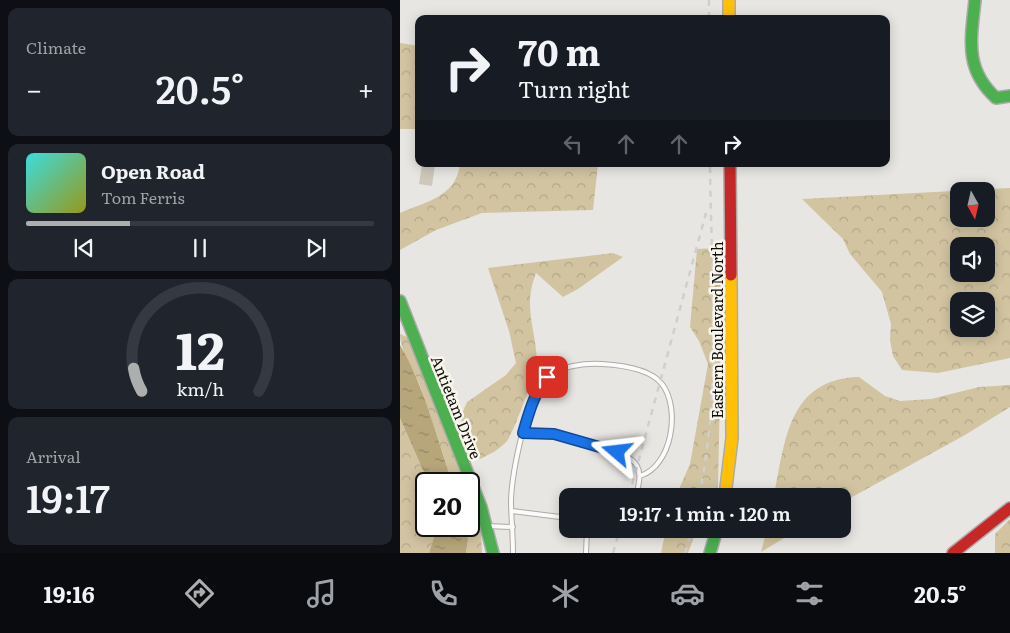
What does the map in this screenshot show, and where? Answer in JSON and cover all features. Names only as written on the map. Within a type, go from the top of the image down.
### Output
[{"type":"street","points":[[729,0],[729,15]]},
{"type":"street","points":[[975,0],[970,52],[978,78],[987,92],[996,98],[1010,96]]},
{"type":"street","name":"Eastern Boulevard North","points":[[726,488],[732,438],[730,167]]},
{"type":"street","name":"Antietam Drive","points":[[400,301],[487,526],[493,553]]},
{"type":"street","points":[[954,553],[1010,508]]},
{"type":"street","points":[[710,553],[714,538]]},
{"type":"lane","points":[[513,553],[512,484],[530,405],[537,390],[547,377],[560,370],[590,364],[608,364],[646,373],[660,382],[666,391],[670,407],[671,432],[661,461],[654,469],[640,476]]},
{"type":"lane","points":[[523,433],[554,434],[617,452],[631,459],[637,466],[640,476],[638,488]]},
{"type":"lane","points":[[512,511],[559,517]]},
{"type":"lane","points":[[487,526],[513,526]]},
{"type":"lane","points":[[586,553],[587,538]]},
{"type":"green space","points":[[400,43],[415,45],[415,129],[400,129]]},
{"type":"green space","points":[[459,167],[598,167],[593,210],[482,213],[436,230],[400,250],[400,213],[439,196],[453,184]]},
{"type":"green space","points":[[1010,188],[1010,358],[938,373],[902,370],[893,356],[890,340],[891,324],[882,292],[850,254],[843,239],[802,199],[950,191],[950,228],[995,228],[995,189]]},
{"type":"green space","points":[[716,248],[722,291],[717,488],[680,488],[690,464],[708,364],[699,341],[690,327],[697,249]]},
{"type":"green space","points":[[613,253],[623,257],[578,289],[563,297],[536,273],[530,296],[530,306],[537,360],[519,416],[506,442],[497,450],[480,459],[466,451],[461,416],[467,402],[506,375],[516,363],[509,331],[488,268]]},
{"type":"green space","points":[[400,334],[409,338],[461,472],[449,472],[421,388],[402,348]]},
{"type":"green space","points":[[859,377],[885,396],[900,401],[931,399],[979,387],[1010,385],[1010,407],[965,435],[851,498],[851,488],[776,488],[782,454],[794,417],[804,401],[817,389],[835,380]]},
{"type":"green space","points":[[400,418],[424,472],[415,472],[415,537],[434,537],[429,553],[400,553]]},
{"type":"green space","points":[[480,519],[482,553],[466,553],[467,537],[480,537]]},
{"type":"green space","points":[[1010,519],[1010,553],[995,553],[995,534]]},
{"type":"green space","points":[[664,538],[694,538],[688,553],[661,553]]},
{"type":"green space","points":[[765,538],[784,538],[761,552]]},
{"type":"water","points":[[400,345],[423,395],[449,472],[424,472],[400,418]]},
{"type":"water","points":[[434,537],[467,537],[466,553],[429,553]]},
{"type":"building","points":[[422,167],[435,167],[432,186],[419,184]]},
{"type":"railway","points":[[709,0],[709,15]]},
{"type":"railway","points":[[700,488],[711,414],[713,372],[714,331],[710,167]]},
{"type":"railway","points":[[631,488],[706,213]]},
{"type":"railway","points":[[613,553],[617,538]]},
{"type":"railway","points":[[685,553],[689,538]]},
{"type":"traffic: fast","points":[[975,0],[971,40],[974,65],[986,87],[996,98],[1010,96]]},
{"type":"traffic: fast","points":[[400,301],[481,507],[493,553]]},
{"type":"traffic: fast","points":[[710,553],[714,538]]},
{"type":"traffic: slow","points":[[729,0],[729,15]]},
{"type":"traffic: slow","points":[[726,488],[732,438],[731,275]]},
{"type":"traffic: jam","points":[[730,167],[731,275]]},
{"type":"traffic: jam","points":[[953,553],[1010,508]]},
{"type":"route","points":[[547,377],[537,390],[530,405],[523,433],[554,434],[617,452]]}]
